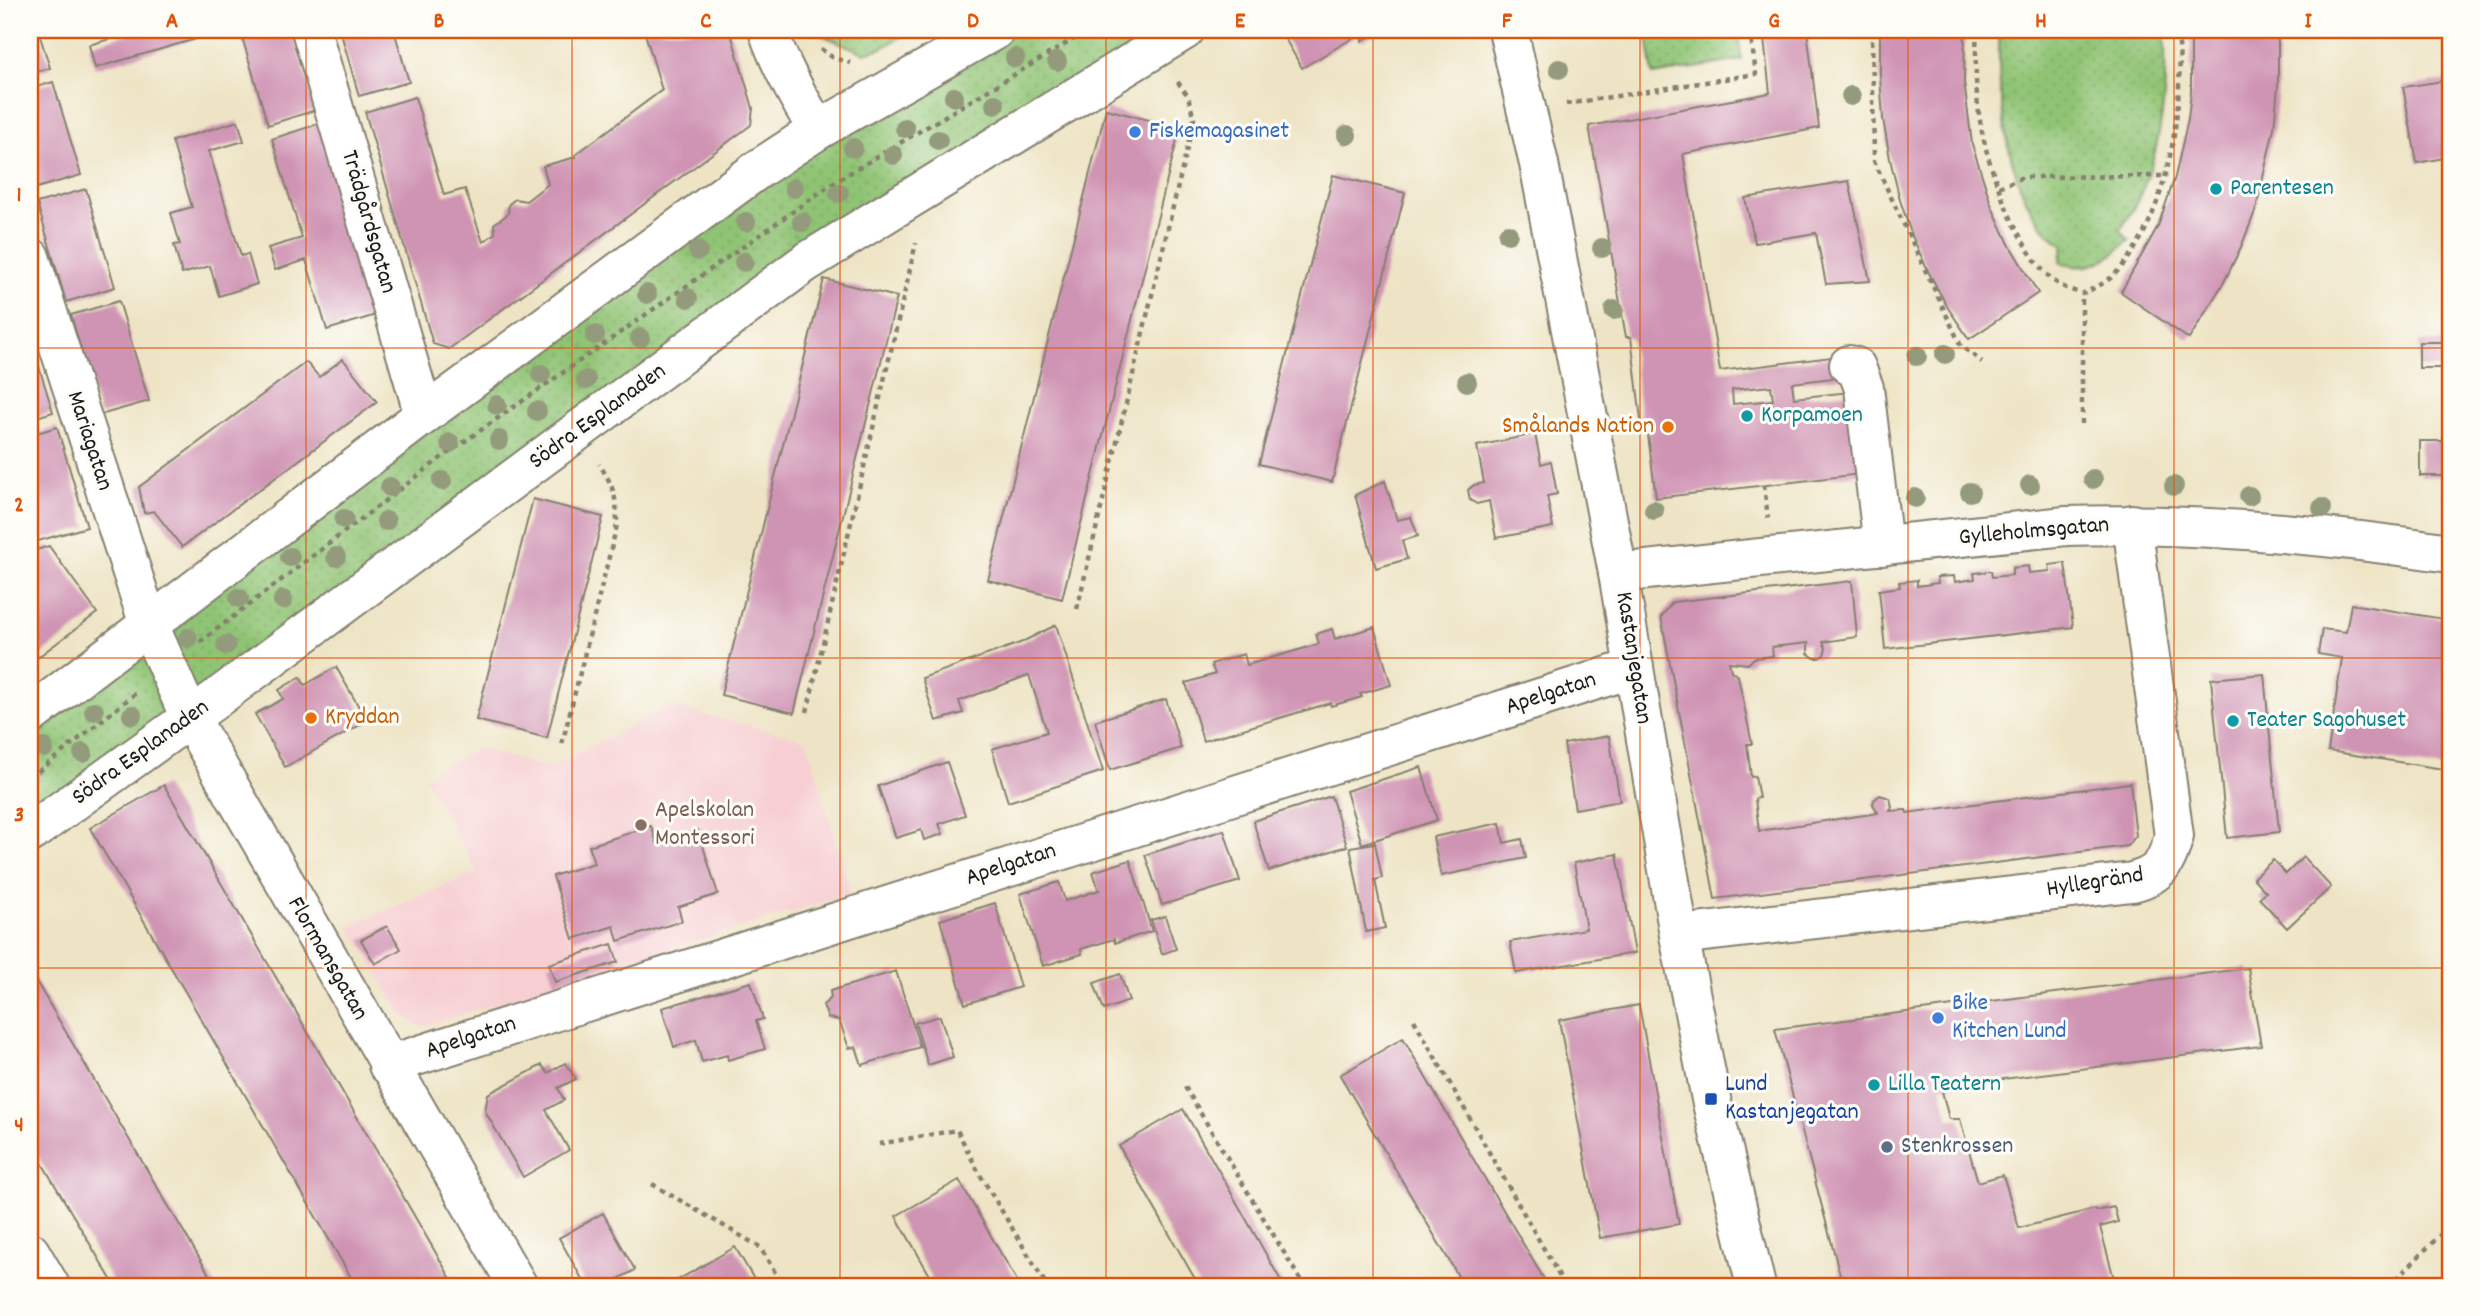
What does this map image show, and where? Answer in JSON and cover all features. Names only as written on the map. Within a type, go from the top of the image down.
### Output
[{"type":"street","name":"Trädgårdsgatan","points":[[311,30],[424,415]]},
{"type":"street","points":[[30,715],[424,415],[760,168],[818,130],[995,30]]},
{"type":"street","name":"Kastanjegatan","points":[[1508,30],[1539,109],[1679,935],[1711,1099],[1756,1286]]},
{"type":"street","name":"Södra Esplanaden","points":[[30,833],[190,718],[805,263],[1171,39]]},
{"type":"street","points":[[771,40],[797,97],[818,130]]},
{"type":"street","name":"Mariagatan","points":[[30,257],[149,625]]},
{"type":"street","points":[[1849,365],[1856,367],[1864,388],[1883,546]]},
{"type":"street","name":"Gylleholmsgatan","points":[[1618,573],[2066,526],[2132,524],[2194,526],[2362,540],[2450,553]]},
{"type":"street","name":"Hyllegränd","points":[[1679,935],[2132,882],[2157,872],[2167,858],[2174,836],[2132,524]]},
{"type":"street","name":"Flormansgatan","points":[[149,625],[190,718],[518,1286]]},
{"type":"street","name":"Apelgatan","points":[[388,1065],[1634,668]]},
{"type":"street","points":[[30,1252],[50,1286]]},
{"type":"path","points":[[30,778],[167,668],[441,458],[850,173],[1089,30]]},
{"type":"path","points":[[1539,109],[1756,74],[1750,30]]},
{"type":"path","points":[[1872,30],[1874,161],[1961,346],[1982,362]]},
{"type":"path","points":[[1977,30],[1975,67],[1981,128],[2014,225],[2033,259],[2057,283],[2082,294]]},
{"type":"path","points":[[2082,294],[2112,277],[2134,251],[2151,218],[2174,140],[2180,96],[2181,57],[2178,30]]},
{"type":"path","points":[[1077,609],[1194,119],[1171,39]]},
{"type":"path","points":[[771,40],[807,40],[832,57],[860,64]]},
{"type":"path","points":[[1999,187],[2023,177],[2164,176]]},
{"type":"path","points":[[807,712],[929,187]]},
{"type":"path","points":[[2082,294],[2082,424]]},
{"type":"path","points":[[562,744],[617,525],[617,500],[608,478],[576,432]]},
{"type":"path","points":[[1764,485],[1768,519]]},
{"type":"path","points":[[43,757],[55,759]]},
{"type":"path","points":[[1414,1020],[1565,1286]]},
{"type":"path","points":[[1185,1087],[1304,1286]]},
{"type":"path","points":[[878,1144],[957,1130],[979,1173],[1047,1286]]},
{"type":"path","points":[[652,1184],[760,1247],[783,1286]]},
{"type":"path","points":[[2389,1286],[2450,1225]]},
{"type":"shaded area","name":"Apelskolan Montessori","points":[[669,706],[807,740],[851,893],[421,1027],[402,1015],[349,926],[477,872],[425,777],[478,748],[549,768]]},
{"type":"green space","points":[[810,30],[913,30],[882,48],[864,53]]},
{"type":"green space","points":[[995,30],[1185,30],[805,263],[30,833],[30,715],[424,415]]},
{"type":"green space","points":[[1646,30],[1737,30],[1742,60],[1653,75]]},
{"type":"green space","points":[[2000,30],[2164,30],[2163,108],[2153,160],[2134,208],[2120,230],[2129,240],[2114,254],[2098,263],[2080,266],[2060,262],[2064,245],[2045,229],[2029,206],[2017,178],[2003,115]]},
{"type":"building","points":[[30,30],[38,30],[50,68],[30,74]]},
{"type":"building","points":[[141,30],[194,30],[196,39],[95,68],[89,45]]},
{"type":"building","points":[[240,30],[292,30],[316,110],[268,125]]},
{"type":"building","points":[[340,30],[394,30],[409,82],[359,96]]},
{"type":"building","points":[[644,30],[730,30],[753,108],[751,125],[449,349],[433,344],[365,112],[415,97],[444,195],[465,189],[483,242],[495,233],[494,224],[508,214],[509,204],[515,199],[526,201],[548,184],[543,166],[576,157],[575,155],[662,90]]},
{"type":"building","points":[[1280,30],[1381,30],[1362,41],[1360,34],[1302,68]]},
{"type":"building","points":[[1763,30],[1807,30],[1819,128],[1683,154],[1720,371],[1847,355],[1849,376],[1792,383],[1794,398],[1850,392],[1861,474],[1656,498],[1647,427],[1642,428],[1631,337],[1626,337],[1589,126],[1770,93]],"holes":[[[1771,386],[1773,400],[1733,404],[1732,390]]]},
{"type":"building","points":[[1880,30],[1965,30],[1964,82],[1972,144],[1992,207],[2009,244],[2038,293],[1969,339],[1929,273],[1912,236],[1900,200],[1883,119]]},
{"type":"building","name":"Parentesen","points":[[2191,30],[2277,30],[2278,86],[2274,128],[2256,209],[2224,282],[2189,339],[2121,292],[2158,226],[2175,177],[2191,92]]},
{"type":"building","points":[[2450,80],[2450,157],[2417,163],[2403,87]]},
{"type":"building","points":[[53,82],[81,175],[33,189],[30,178],[30,89]]},
{"type":"building","points":[[1106,109],[1180,128],[1062,599],[988,580]]},
{"type":"building","points":[[238,121],[244,141],[209,151],[241,256],[248,254],[257,284],[219,296],[210,266],[182,274],[174,245],[180,244],[171,213],[192,207],[172,141]]},
{"type":"building","points":[[321,123],[379,314],[327,330],[306,260],[275,270],[268,248],[302,238],[272,139]]},
{"type":"building","points":[[1333,175],[1405,193],[1332,482],[1259,464]]},
{"type":"building","points":[[1849,181],[1870,281],[1826,284],[1816,233],[1755,243],[1745,198]]},
{"type":"building","points":[[86,189],[115,287],[66,302],[37,203]]},
{"type":"building","points":[[824,279],[897,297],[794,713],[721,695]]},
{"type":"building","points":[[119,301],[149,401],[100,415],[71,315]]},
{"type":"building","points":[[2447,311],[2450,311],[2450,368],[2419,368],[2419,342],[2447,342]]},
{"type":"building","points":[[30,338],[53,412],[30,419]]},
{"type":"building","points":[[343,359],[377,402],[182,547],[154,511],[144,513],[139,487],[306,362],[319,377]]},
{"type":"building","points":[[2444,419],[2450,419],[2450,500],[2444,500],[2444,476],[2420,476],[2420,441],[2444,441]]},
{"type":"building","points":[[57,427],[87,527],[38,541],[30,514],[30,435]]},
{"type":"building","points":[[1535,434],[1541,464],[1551,461],[1557,494],[1547,496],[1553,527],[1496,538],[1489,501],[1477,504],[1470,500],[1468,490],[1474,485],[1484,483],[1477,446]]},
{"type":"building","points":[[1385,481],[1397,520],[1411,517],[1418,536],[1402,541],[1407,559],[1376,568],[1355,495]]},
{"type":"building","points":[[533,499],[603,517],[547,738],[476,720]]},
{"type":"building","points":[[49,546],[97,613],[30,663],[30,552]]},
{"type":"building","points":[[2065,563],[2073,627],[1885,649],[1879,590],[1900,587],[1899,582],[1917,580],[1917,586],[1938,583],[1937,577],[1954,576],[1955,582],[1975,579],[1974,573],[1991,571],[1992,577],[2012,575],[2012,568],[2028,566],[2029,573],[2050,571],[2049,565]]},
{"type":"building","points":[[1852,581],[1857,637],[1823,642],[1826,648],[1824,655],[1819,658],[1808,653],[1808,643],[1772,647],[1773,656],[1754,658],[1748,664],[1729,662],[1731,671],[1738,676],[1752,744],[1747,744],[1751,777],[1755,776],[1759,798],[1755,799],[1759,831],[1878,813],[1873,804],[1880,795],[1890,798],[1890,811],[1906,810],[1907,813],[2130,783],[2136,836],[2127,846],[1715,899],[1661,617],[1673,602]]},
{"type":"building","points":[[2351,604],[2450,620],[2450,770],[2328,751],[2342,658],[2318,654],[2322,629],[2346,632]]},
{"type":"building","points":[[1056,625],[1103,771],[1008,802],[992,749],[1047,732],[1029,675],[959,701],[963,713],[936,721],[922,678],[1020,643]]},
{"type":"building","points":[[1374,627],[1391,685],[1360,694],[1362,697],[1331,706],[1330,703],[1203,741],[1186,683],[1215,674],[1211,664],[1244,654],[1247,665],[1319,644],[1316,634],[1332,629],[1335,639]]},
{"type":"building","name":"Kryddan","points":[[336,667],[367,721],[285,767],[255,714],[283,699],[279,690],[300,677],[305,685]]},
{"type":"building","points":[[2264,674],[2279,832],[2227,838],[2211,679]]},
{"type":"building","points":[[1166,699],[1181,748],[1110,770],[1095,721]]},
{"type":"building","points":[[1609,736],[1620,801],[1575,809],[1564,744]]},
{"type":"building","points":[[947,762],[965,815],[939,824],[943,834],[924,840],[921,830],[896,838],[878,786]]},
{"type":"building","points":[[1421,767],[1437,820],[1362,844],[1346,791]]},
{"type":"building","points":[[164,785],[455,1286],[356,1286],[90,828]]},
{"type":"building","points":[[1331,796],[1347,846],[1269,871],[1253,821]]},
{"type":"building","points":[[1500,823],[1504,843],[1522,839],[1526,858],[1441,876],[1433,837]]},
{"type":"building","points":[[651,826],[657,843],[698,830],[718,894],[678,907],[682,921],[618,941],[614,926],[573,939],[553,876],[594,863],[589,846]]},
{"type":"building","points":[[1224,830],[1240,881],[1162,905],[1145,855]]},
{"type":"building","points":[[1375,843],[1382,878],[1375,880],[1385,928],[1366,932],[1350,847]]},
{"type":"building","points":[[1617,854],[1635,953],[1516,973],[1510,942],[1586,929],[1574,863]]},
{"type":"building","points":[[2303,857],[2331,887],[2287,928],[2259,898],[2266,892],[2253,878],[2273,860],[2286,874]]},
{"type":"building","points":[[1130,860],[1152,931],[1115,943],[1114,939],[1081,949],[1082,954],[1043,966],[1020,894],[1059,882],[1065,901],[1099,890],[1093,872]]},
{"type":"building","points":[[995,903],[1020,987],[965,1004],[940,920]]},
{"type":"building","points":[[1165,916],[1176,949],[1162,954],[1151,920]]},
{"type":"building","points":[[387,926],[401,949],[375,964],[361,940]]},
{"type":"building","points":[[612,944],[618,962],[555,982],[549,964]]},
{"type":"building","name":"Stenkrossen","points":[[2248,968],[2261,1046],[1941,1087],[1949,1119],[1960,1119],[1978,1182],[2003,1175],[2019,1228],[2095,1209],[2114,1207],[2118,1222],[2100,1227],[2116,1286],[1843,1286],[1775,1029]]},
{"type":"building","points":[[30,971],[216,1286],[115,1286],[30,1143]]},
{"type":"building","points":[[896,971],[920,1047],[862,1065],[856,1047],[849,1048],[839,1020],[828,1018],[823,1005],[831,998],[830,991]]},
{"type":"building","points":[[1120,974],[1129,1001],[1104,1010],[1094,983]]},
{"type":"building","points":[[751,982],[763,1019],[756,1021],[765,1049],[728,1060],[727,1055],[702,1062],[696,1040],[674,1047],[662,1008]]},
{"type":"building","points":[[1639,1005],[1679,1224],[1600,1238],[1559,1020]]},
{"type":"building","points":[[940,1016],[953,1057],[928,1065],[915,1023]]},
{"type":"building","points":[[1403,1038],[1548,1286],[1464,1286],[1340,1075]]},
{"type":"building","points":[[565,1063],[576,1079],[558,1088],[564,1100],[546,1110],[569,1150],[523,1177],[485,1111],[488,1094],[542,1065],[548,1073]]},
{"type":"building","points":[[1183,1109],[1284,1286],[1199,1286],[1119,1146]]},
{"type":"building","points":[[959,1180],[1020,1286],[936,1286],[896,1216]]},
{"type":"building","points":[[603,1213],[635,1270],[605,1286],[586,1286],[559,1238]]},
{"type":"building","points":[[735,1247],[758,1286],[672,1286],[671,1284]]},
{"type":"place","name":"Fiskemagasinet","points":[[1135,132]]},
{"type":"place","name":"Parentesen","points":[[2216,189]]},
{"type":"place","name":"Korpamoen","points":[[1747,416]]},
{"type":"place","name":"Smålands Nation","points":[[1668,427]]},
{"type":"place","name":"Kryddan","points":[[311,718]]},
{"type":"place","name":"Teater Sagohuset","points":[[2233,721]]},
{"type":"place","name":"Apelskolan Montessori","points":[[641,825]]},
{"type":"place","name":"Bike Kitchen Lund","points":[[1938,1018]]},
{"type":"place","name":"Lilla Teatern","points":[[1874,1085]]},
{"type":"place","name":"Lund Kastanjegatan","points":[[1711,1099]]},
{"type":"place","name":"Stenkrossen","points":[[1887,1147]]}]
